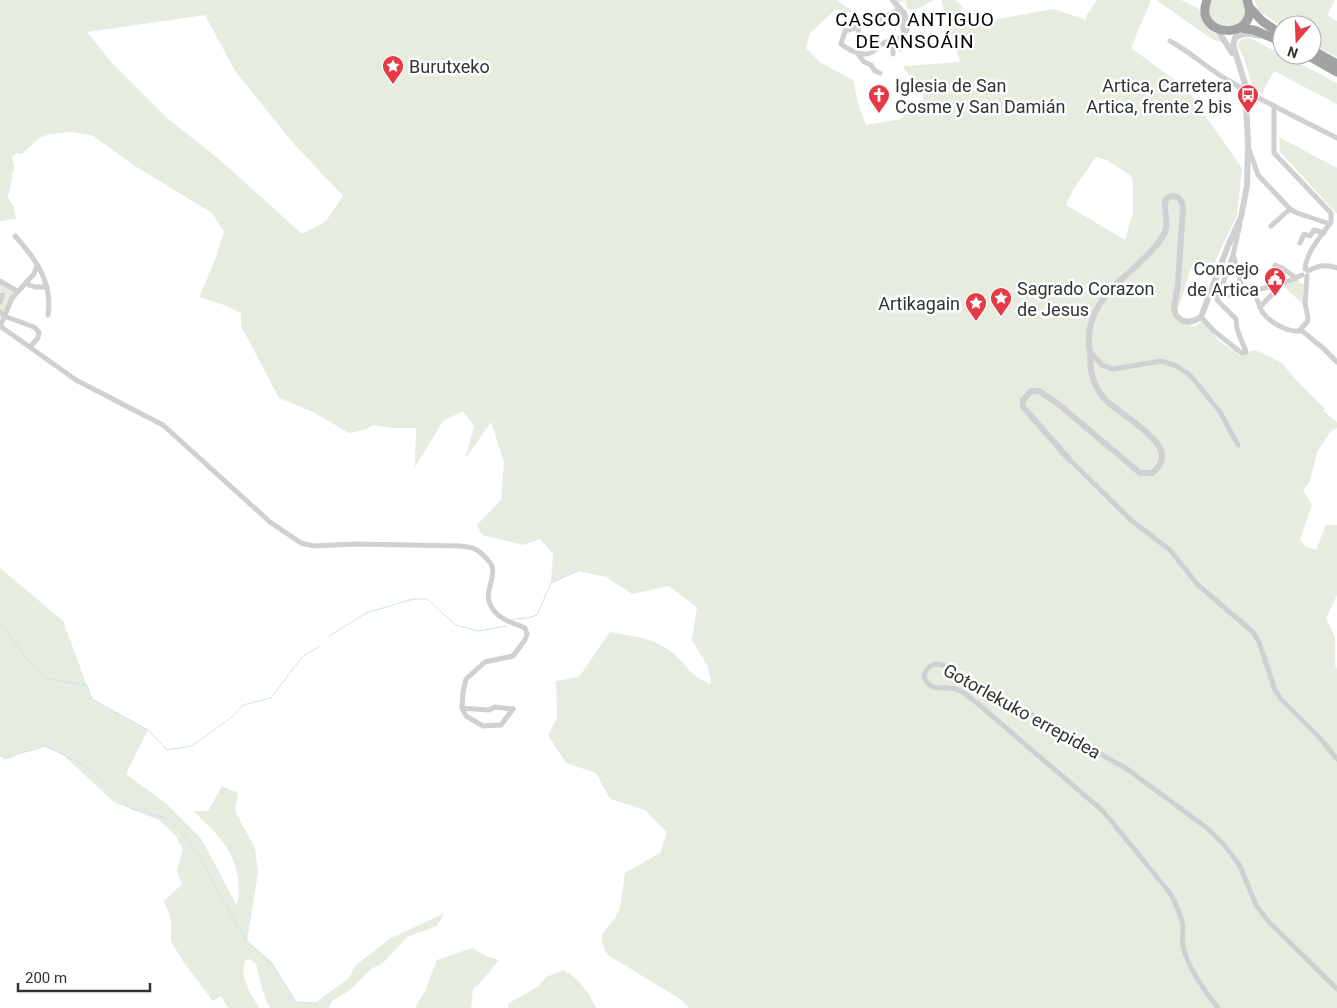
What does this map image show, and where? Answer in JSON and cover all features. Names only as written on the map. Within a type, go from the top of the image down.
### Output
[{"type":"highway","points":[[1198,0],[1205,10],[1208,20],[1217,28],[1227,32],[1254,30],[1272,36]]},
{"type":"highway","points":[[1205,10],[1207,0]]},
{"type":"highway","points":[[1237,32],[1246,22],[1249,15],[1248,4]]},
{"type":"highway","points":[[1248,4],[1272,31]]},
{"type":"highway","points":[[1322,56],[1337,64]]},
{"type":"highway","points":[[1322,63],[1337,72]]},
{"type":"street","points":[[893,0],[900,9],[904,25],[901,48]]},
{"type":"street","points":[[880,73],[875,71],[871,64],[864,62],[858,54],[841,44],[843,34],[845,31],[874,22],[900,9]]},
{"type":"street","points":[[858,27],[859,40]]},
{"type":"street","points":[[1217,28],[1239,65]]},
{"type":"street","points":[[1201,317],[1214,331],[1242,353],[1246,352],[1237,329],[1236,319],[1216,300],[1233,256],[1247,186],[1248,143],[1243,77],[1232,45],[1237,32]]},
{"type":"street","points":[[858,54],[874,52],[880,44],[903,36]]},
{"type":"street","points":[[893,40],[893,54]]},
{"type":"street","points":[[1170,41],[1194,55],[1212,70],[1244,90],[1337,138]]},
{"type":"street","points":[[1274,106],[1274,153],[1331,213],[1332,218],[1330,224],[1314,246],[1306,273],[1305,303],[1308,318],[1301,330]]},
{"type":"street","points":[[1248,143],[1258,175],[1290,209],[1296,213],[1330,224]]},
{"type":"street","points":[[1240,221],[1228,246],[1201,317],[1191,322],[1184,322],[1176,315],[1174,308],[1178,284],[1183,208],[1177,196],[1166,199],[1164,205],[1167,226],[1162,237],[1147,256],[1117,282],[1101,300],[1090,329],[1089,348],[1092,373],[1099,391],[1114,408],[1161,446],[1162,463],[1152,473],[1140,474],[1057,403],[1039,390],[1032,391],[1023,400],[1023,408],[1069,459],[1132,521],[1170,550],[1198,585],[1253,632],[1259,642],[1275,690],[1337,759]]},
{"type":"street","points":[[1271,226],[1290,209]]},
{"type":"street","points":[[1300,243],[1304,234],[1310,236],[1314,230],[1324,233]]},
{"type":"street","points":[[16,236],[32,255],[47,287],[50,297],[48,315]]},
{"type":"street","points":[[1233,256],[1243,292]]},
{"type":"street","points":[[1275,265],[1296,278]]},
{"type":"street","points":[[37,266],[34,274],[2,314],[0,326],[76,380],[162,425],[270,522],[301,542],[314,546],[364,544],[474,547],[480,551],[492,565],[488,590],[492,609],[504,621],[525,628],[527,634],[525,640],[513,656],[485,662],[466,679],[462,708],[466,716],[483,726],[501,725],[513,709],[495,707],[489,710],[462,708]]},
{"type":"street","points":[[1217,296],[1229,297],[1243,292],[1281,285],[1320,266],[1337,268]]},
{"type":"street","points":[[0,281],[18,292]]},
{"type":"street","points":[[27,281],[35,287],[47,287]]},
{"type":"street","points":[[1260,307],[1281,285]]},
{"type":"street","points":[[1254,290],[1263,313],[1271,321],[1293,331],[1301,330],[1337,362]]},
{"type":"street","points":[[0,302],[2,295]]},
{"type":"street","points":[[2,314],[34,327],[39,332],[38,338],[30,347]]},
{"type":"street","points":[[1090,352],[1102,365],[1113,369],[1161,361],[1177,366],[1190,375],[1220,412],[1238,445]]},
{"type":"street","name":"Gotorlekuko errepidea","points":[[1218,1008],[1199,982],[1188,960],[1183,945],[1183,926],[1178,908],[1170,894],[1103,811],[977,703],[958,690],[946,687],[933,688],[928,684],[924,677],[926,669],[934,664],[946,666],[1086,745],[1127,769],[1207,828],[1225,846],[1240,866],[1256,906],[1268,922],[1337,989]]},
{"type":"shaded area","points":[[0,0],[837,0],[855,13],[835,10],[810,33],[806,48],[821,63],[853,80],[859,107],[866,125],[901,119],[905,112],[917,108],[923,103],[923,91],[904,69],[904,66],[960,62],[941,0],[955,0],[962,6],[958,26],[1054,9],[1086,20],[1086,16],[1097,0],[1151,0],[1131,48],[1187,89],[1242,168],[1237,215],[1212,268],[1191,268],[1175,319],[1194,327],[1202,321],[1219,341],[1240,355],[1255,350],[1282,363],[1325,409],[1323,411],[1337,422],[1337,428],[1331,431],[1317,452],[1310,481],[1303,490],[1312,505],[1300,540],[1306,547],[1316,550],[1326,525],[1337,525],[1337,595],[1326,618],[1335,637],[1335,665],[1337,669],[1337,1008],[689,1008],[680,999],[608,955],[602,941],[604,932],[618,913],[625,873],[660,853],[667,832],[645,810],[610,799],[596,773],[566,763],[548,735],[557,718],[556,681],[579,677],[610,632],[655,642],[675,655],[697,677],[711,684],[708,667],[692,640],[697,607],[668,586],[632,594],[606,577],[578,571],[551,583],[553,554],[540,539],[523,545],[482,535],[477,525],[501,500],[504,462],[491,422],[465,459],[474,426],[463,411],[443,421],[415,467],[416,428],[393,428],[373,425],[367,429],[349,433],[313,412],[279,398],[241,326],[241,313],[199,297],[215,260],[224,232],[212,213],[135,166],[92,135],[70,132],[49,134],[38,139],[22,154],[16,153],[12,156],[14,167],[8,197],[14,208],[16,219],[0,221]],"holes":[[[205,15],[235,71],[294,144],[343,196],[326,221],[302,234],[219,159],[167,118],[112,63],[87,32]],[[1096,157],[1107,160],[1131,176],[1133,182],[1133,213],[1125,240],[1066,205],[1073,190]]]},
{"type":"shaded area","points":[[898,0],[934,0],[917,9],[908,10],[905,1],[899,2]]},
{"type":"shaded area","points":[[1156,0],[1181,0],[1199,9],[1205,25],[1224,43],[1212,39]]},
{"type":"shaded area","points":[[1212,0],[1243,0],[1246,11],[1243,19],[1236,24],[1228,26],[1219,24],[1212,19],[1209,11]]},
{"type":"shaded area","points":[[1254,0],[1335,0],[1327,15],[1337,21],[1337,57],[1322,49],[1322,15],[1272,15],[1272,19],[1259,11]]},
{"type":"shaded area","points":[[1248,37],[1272,49],[1272,65],[1302,65],[1337,83],[1337,104],[1274,71],[1262,94],[1252,86],[1244,58],[1237,45],[1241,40]]},
{"type":"shaded area","points":[[1279,137],[1337,168],[1337,214],[1280,152]]},
{"type":"shaded area","points":[[1297,279],[1301,284],[1304,283],[1302,303],[1283,286]]},
{"type":"shaded area","points":[[0,281],[17,291],[4,316],[0,312],[2,295]]},
{"type":"shaded area","points":[[0,568],[63,621],[92,699],[148,730],[126,774],[168,805],[201,838],[237,906],[239,890],[235,864],[222,841],[193,811],[208,811],[222,786],[238,793],[235,811],[255,848],[258,873],[247,941],[271,962],[296,1002],[315,1003],[348,979],[356,965],[391,938],[445,913],[437,926],[407,937],[383,963],[371,969],[350,990],[331,1002],[329,1008],[270,1008],[264,995],[256,964],[250,959],[245,961],[245,979],[259,1008],[228,1008],[221,996],[213,1001],[182,960],[171,941],[171,919],[164,901],[182,884],[177,871],[183,849],[176,836],[159,820],[114,802],[63,755],[45,746],[5,759],[0,755]]},
{"type":"shaded area","points":[[472,948],[488,957],[499,960],[473,989],[471,1008],[415,1008],[425,991],[437,960]]},
{"type":"shaded area","points":[[564,970],[583,986],[596,1008],[508,1008],[509,1003],[539,986],[546,977]]},
{"type":"waterway","points":[[513,619],[537,615],[551,583],[578,571]]},
{"type":"waterway","points":[[329,636],[366,613],[413,599],[427,599],[456,625],[478,631],[506,626]]},
{"type":"waterway","points":[[0,624],[26,658],[44,676],[58,681],[87,685],[92,699],[148,730],[167,750],[192,746],[232,717],[243,705],[271,698],[303,656],[320,646]]},
{"type":"waterway","points":[[0,755],[5,759],[45,746],[88,767],[131,809],[167,818],[197,852],[247,941],[271,962],[296,1002],[315,1003],[318,1008]]},
{"type":"place","name":"Burutxeko","points":[[393,85]]},
{"type":"place","name":"Iglesia de San Cosme y San Damián","points":[[879,114]]},
{"type":"place","name":"Artica, Carretera Artica, frente 2 bis","points":[[1248,114]]},
{"type":"place","name":"Concejo de Artica","points":[[1275,297]]},
{"type":"place","name":"Sagrado Corazon de Jesus","points":[[1001,317]]},
{"type":"place","name":"Artikagain","points":[[976,322]]},
{"type":"district","name":"CASCO ANTIGUO DE ANSOÁIN","points":[[915,30]]}]
